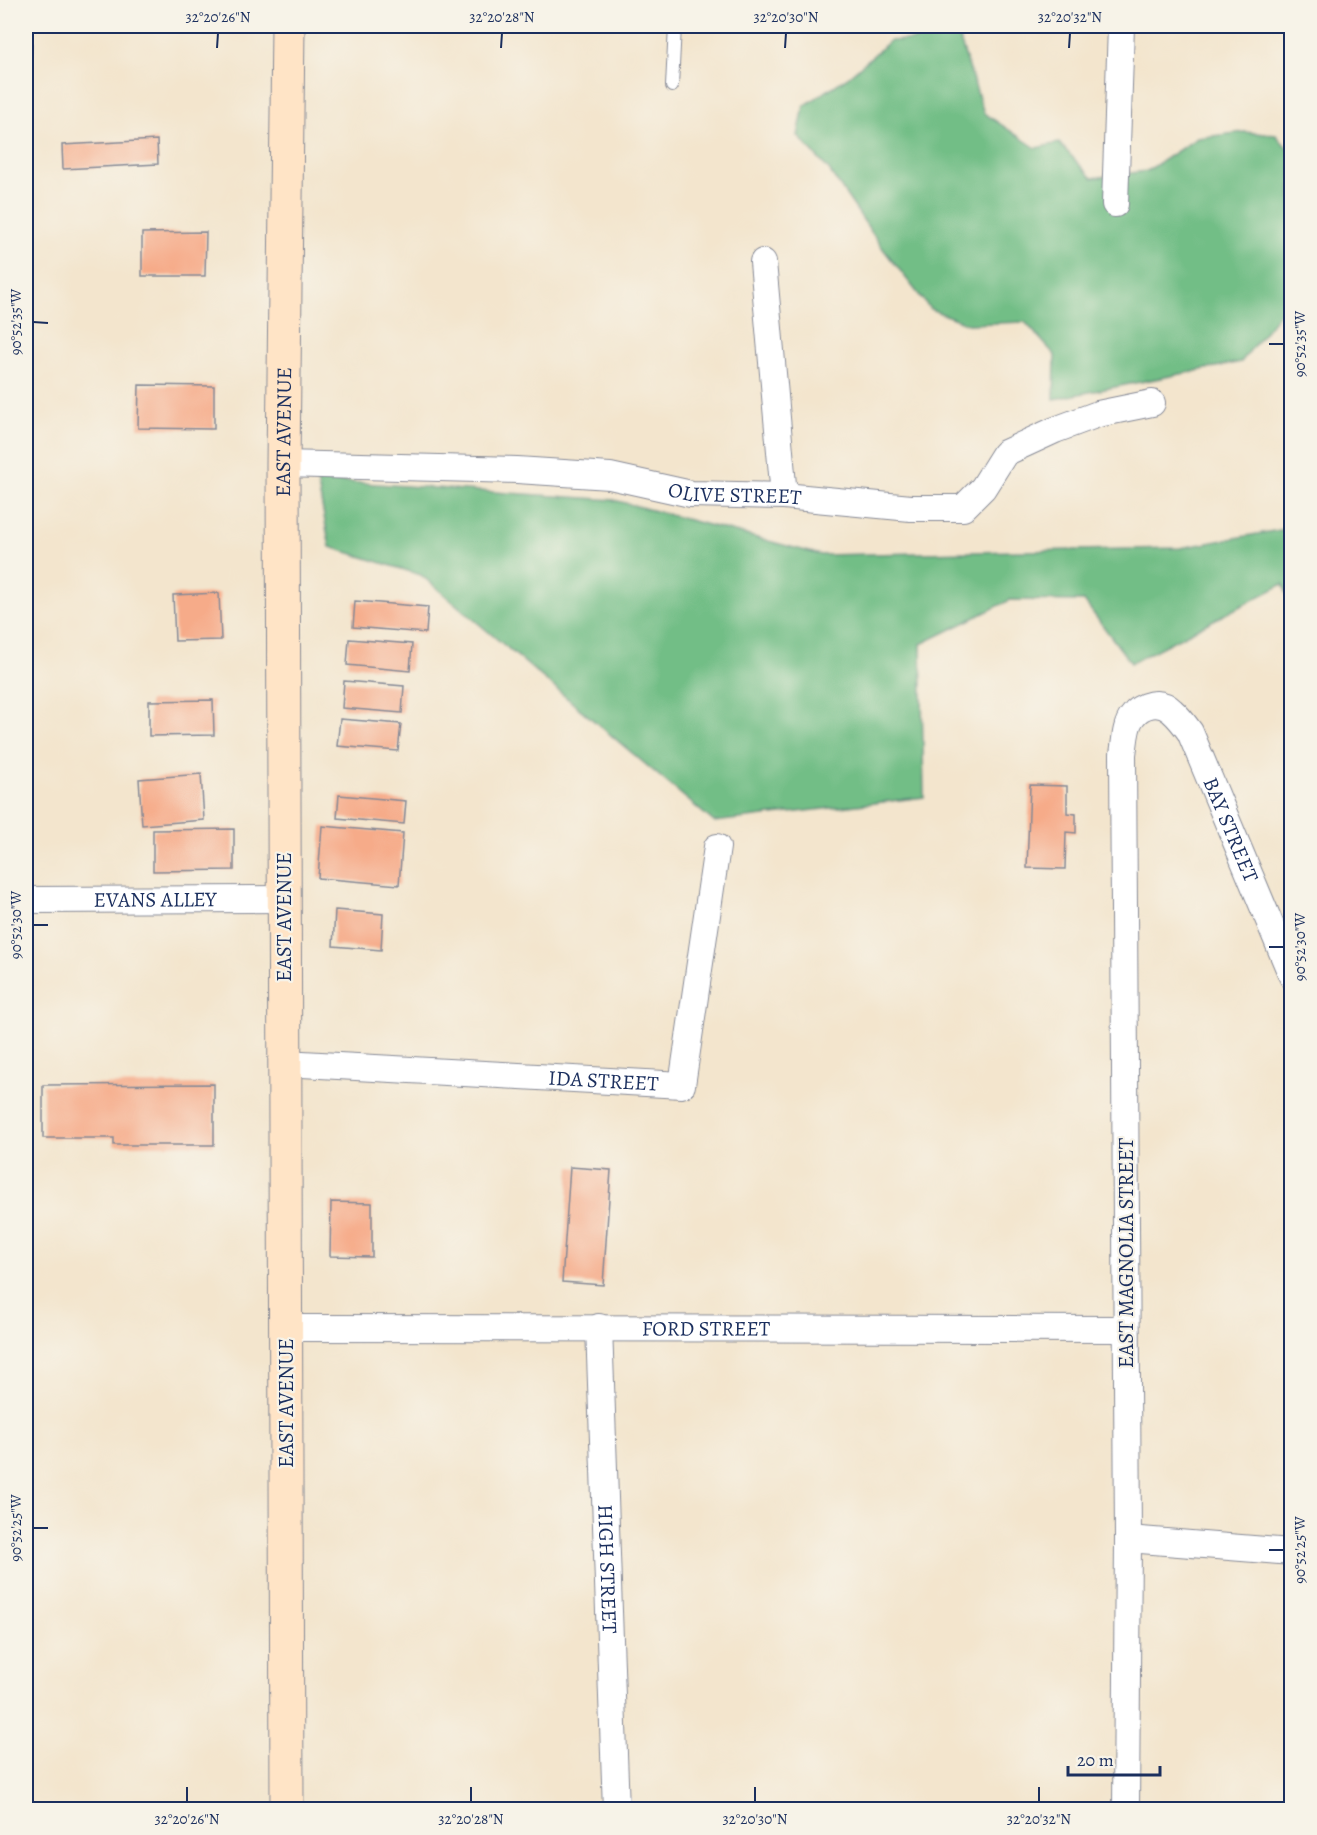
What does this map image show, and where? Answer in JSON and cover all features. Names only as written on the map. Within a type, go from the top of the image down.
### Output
[{"type":"street","name":"EAST AVENUE","points":[[287,1809],[284,464],[288,26]]},
{"type":"street","points":[[1115,204],[1121,26]]},
{"type":"street","points":[[764,262],[784,496]]},
{"type":"street","name":"OLIVE STREET","points":[[284,464],[518,470],[610,476],[691,494],[784,496],[911,508],[963,508],[983,488],[1005,453],[1054,429],[1098,414],[1152,403]]},
{"type":"street","name":"BAY STREET","points":[[1147,705],[1161,704],[1171,709],[1190,732],[1292,976]]},
{"type":"street","name":"EAST MAGNOLIA STREET","points":[[1126,1809],[1128,1539],[1124,754],[1126,732],[1131,717],[1147,705]]},
{"type":"street","name":"IDA STREET","points":[[284,1063],[682,1085],[717,847]]},
{"type":"street","name":"EVANS ALLEY","points":[[26,900],[284,899]]},
{"type":"street","name":"HIGH STREET","points":[[599,1327],[616,1809]]},
{"type":"street","name":"FORD STREET","points":[[286,1328],[1126,1329]]},
{"type":"street","points":[[1128,1539],[1292,1552]]},
{"type":"lane","points":[[672,86],[675,26]]},
{"type":"green space","points":[[959,37],[984,113],[1036,148],[1059,143],[1092,178],[1147,171],[1197,138],[1244,132],[1276,135],[1291,152],[1291,298],[1241,362],[1054,399],[1055,355],[1025,322],[968,324],[930,309],[881,246],[829,170],[798,136],[804,106],[848,77],[890,41]]},
{"type":"green space","points":[[317,480],[614,500],[821,555],[1180,548],[1291,528],[1291,605],[1283,584],[1131,663],[1084,601],[1010,600],[921,644],[924,797],[714,822],[421,575],[330,547]]},
{"type":"building","points":[[26,36],[32,37],[31,65],[26,65]]},
{"type":"building","points":[[157,140],[158,164],[63,169],[62,145]]},
{"type":"building","points":[[206,232],[205,276],[142,276],[142,233]]},
{"type":"building","points":[[139,385],[214,386],[214,429],[138,428]]},
{"type":"building","points":[[219,593],[221,640],[175,641],[173,595]]},
{"type":"building","points":[[355,601],[428,607],[426,633],[353,627]]},
{"type":"building","points":[[349,639],[412,644],[410,671],[347,665]]},
{"type":"building","points":[[344,681],[404,686],[402,713],[342,708]]},
{"type":"building","points":[[213,700],[214,735],[149,736],[149,701]]},
{"type":"building","points":[[340,719],[401,724],[398,751],[337,746]]},
{"type":"building","points":[[201,774],[204,820],[142,825],[139,779]]},
{"type":"building","points":[[1030,785],[1067,786],[1067,813],[1076,814],[1076,833],[1066,832],[1065,869],[1027,868]]},
{"type":"building","points":[[339,795],[406,801],[404,824],[337,818]]},
{"type":"building","points":[[322,826],[403,833],[399,885],[318,878]]},
{"type":"building","points":[[234,829],[234,870],[153,871],[153,830]]},
{"type":"building","points":[[335,910],[383,914],[381,950],[333,946]]},
{"type":"building","points":[[214,1084],[214,1145],[114,1145],[114,1138],[43,1138],[43,1085]]},
{"type":"building","points":[[570,1167],[611,1170],[603,1285],[562,1282]]},
{"type":"building","points":[[331,1202],[372,1203],[372,1257],[330,1256]]}]
